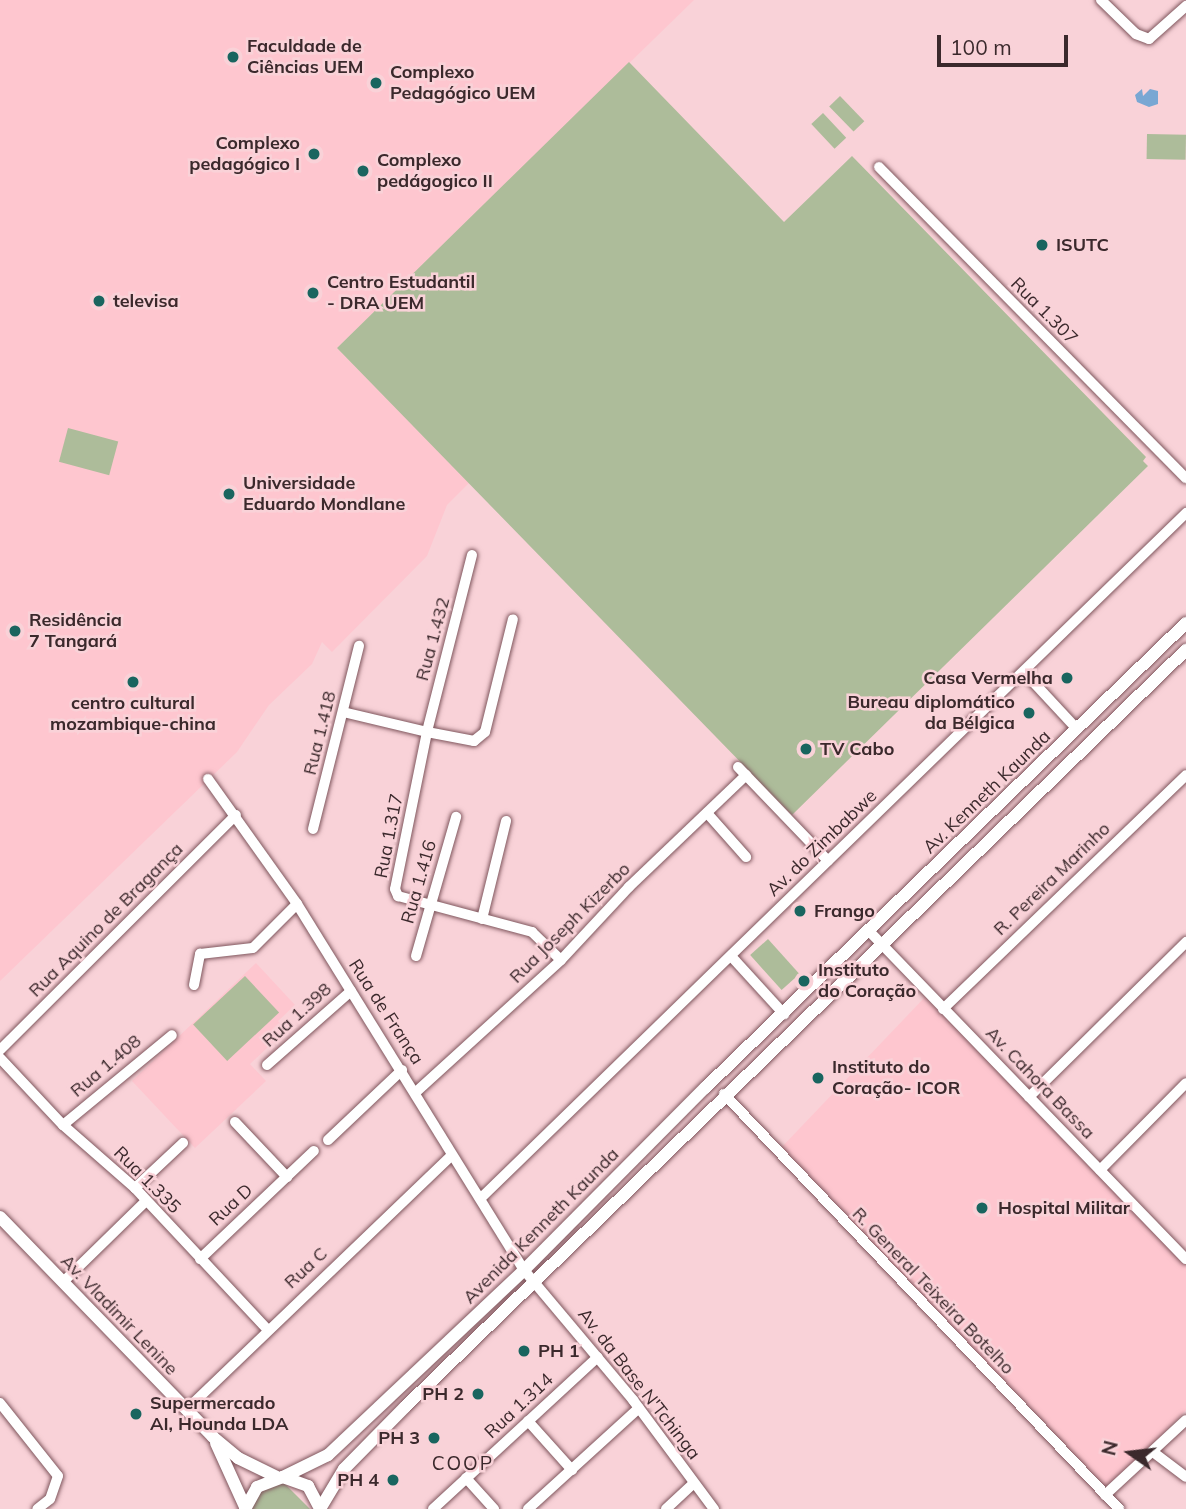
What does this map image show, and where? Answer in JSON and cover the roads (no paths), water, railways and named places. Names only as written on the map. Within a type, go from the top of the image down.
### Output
[{"type":"main road","name":"Av. Kenneth Kaunda","points":[[813,986],[1186,623]]},
{"type":"main road","name":"Av. Kenneth Kaunda","points":[[823,1002],[1186,650]]},
{"type":"main road","name":"Avenida Kenneth Kaunda","points":[[246,1508],[257,1487],[328,1455],[524,1270],[813,986]]},
{"type":"main road","name":"Avenida Kenneth Kaunda","points":[[320,1509],[344,1469],[724,1094],[823,1002]]},
{"type":"main road","name":"Av. Vladimir Lenine","points":[[0,1217],[213,1437],[238,1458],[308,1486],[320,1509]]},
{"type":"main road","name":"Av. Vladimir Lenine","points":[[213,1437],[246,1508]]},
{"type":"street","points":[[1101,0],[1142,38],[1154,37],[1186,6]]},
{"type":"street","name":"Rua 1.307","points":[[879,167],[1186,478]]},
{"type":"street","name":"Av. do Zimbabwe","points":[[482,1197],[1186,513]]},
{"type":"street","name":"Rua 1.432","points":[[427,732],[472,555]]},
{"type":"street","points":[[343,712],[474,741],[485,732],[513,619]]},
{"type":"street","name":"Rua 1.418","points":[[313,829],[359,646]]},
{"type":"street","points":[[1024,672],[1077,729]]},
{"type":"street","name":"Rua 1.317","points":[[427,732],[395,889],[401,898],[532,932],[561,960]]},
{"type":"street","name":"Rua Joseph Kizerbo","points":[[416,1092],[561,960],[707,813],[742,771],[828,861]]},
{"type":"street","name":"R. Pereira Marinho","points":[[943,1009],[1186,775]]},
{"type":"street","name":"Rua de França","points":[[208,779],[297,904],[416,1092],[452,1155],[482,1197],[524,1270]]},
{"type":"street","points":[[707,813],[746,857]]},
{"type":"street","name":"Rua Aquino de Bragança","points":[[0,1050],[236,815]]},
{"type":"street","name":"Rua 1.416","points":[[416,956],[456,817]]},
{"type":"street","points":[[482,919],[506,821]]},
{"type":"street","points":[[194,985],[200,954],[253,948],[297,904]]},
{"type":"street","name":"Av. Cahora Bassa","points":[[869,931],[1186,1259]]},
{"type":"street","points":[[1029,1097],[1186,942]]},
{"type":"street","points":[[731,957],[784,1014]]},
{"type":"street","name":"Rua 1.398","points":[[267,1065],[351,991]]},
{"type":"street","name":"Rua 1.408","points":[[63,1125],[172,1035]]},
{"type":"street","name":"Rua 1.335","points":[[0,1058],[63,1125],[135,1188],[145,1202],[267,1329]]},
{"type":"street","points":[[328,1140],[401,1070]]},
{"type":"street","points":[[1100,1170],[1184,1089]]},
{"type":"street","name":"R. General Teixeira Botelho","points":[[724,1094],[1119,1509]]},
{"type":"street","points":[[235,1122],[287,1177]]},
{"type":"street","points":[[135,1188],[183,1143]]},
{"type":"street","name":"Rua D","points":[[200,1259],[314,1151]]},
{"type":"street","name":"Rua C","points":[[190,1414],[267,1329],[452,1155]]},
{"type":"street","points":[[63,1282],[145,1202]]},
{"type":"street","name":"Av. da Base N'Tchinga","points":[[524,1270],[639,1408],[714,1509]]},
{"type":"street","name":"Rua 1.314","points":[[433,1509],[598,1357]]},
{"type":"street","points":[[0,1403],[58,1476],[50,1499],[37,1509]]},
{"type":"street","points":[[528,1509],[639,1408]]},
{"type":"street","points":[[1105,1495],[1186,1420]]},
{"type":"street","points":[[528,1422],[572,1470]]},
{"type":"street","points":[[1153,1452],[1186,1477]]},
{"type":"street","points":[[466,1478],[494,1509]]},
{"type":"street","points":[[666,1509],[694,1483]]},
{"type":"water","points":[[1142,89],[1143,96],[1150,89],[1158,91],[1158,104],[1149,107],[1137,102],[1135,95]]},
{"type":"place","name":"Faculdade de Ciências UEM","points":[[233,57]]},
{"type":"place","name":"Complexo Pedagógico UEM","points":[[376,83]]},
{"type":"place","name":"Complexo pedagógico I","points":[[314,154]]},
{"type":"place","name":"Complexo pedágogico II","points":[[363,171]]},
{"type":"place","name":"ISUTC","points":[[1042,245]]},
{"type":"place","name":"Centro Estudantil - DRA UEM","points":[[313,293]]},
{"type":"place","name":"televisa","points":[[99,301]]},
{"type":"place","name":"Universidade Eduardo Mondlane","points":[[229,494]]},
{"type":"place","name":"Residência 7 Tangará","points":[[15,631]]},
{"type":"place","name":"Casa Vermelha","points":[[1067,678]]},
{"type":"place","name":"centro cultural mozambique-china","points":[[133,682]]},
{"type":"place","name":"Bureau diplomático da Bélgica","points":[[1029,713]]},
{"type":"place","name":"TV Cabo","points":[[806,749]]},
{"type":"place","name":"Frango","points":[[800,911]]},
{"type":"place","name":"Instituto do Coração","points":[[804,981]]},
{"type":"place","name":"Instituto do Coração- ICOR","points":[[818,1078]]},
{"type":"place","name":"Hospital Militar","points":[[982,1208]]},
{"type":"place","name":"PH 1","points":[[524,1351]]},
{"type":"place","name":"PH 2","points":[[478,1394]]},
{"type":"place","name":"Supermercado AI, Hounda LDA","points":[[136,1414]]},
{"type":"place","name":"PH 3","points":[[434,1438]]},
{"type":"place","name":"PH 4","points":[[393,1480]]},
{"type":"district","name":"COOP","points":[[463,1464]]}]
